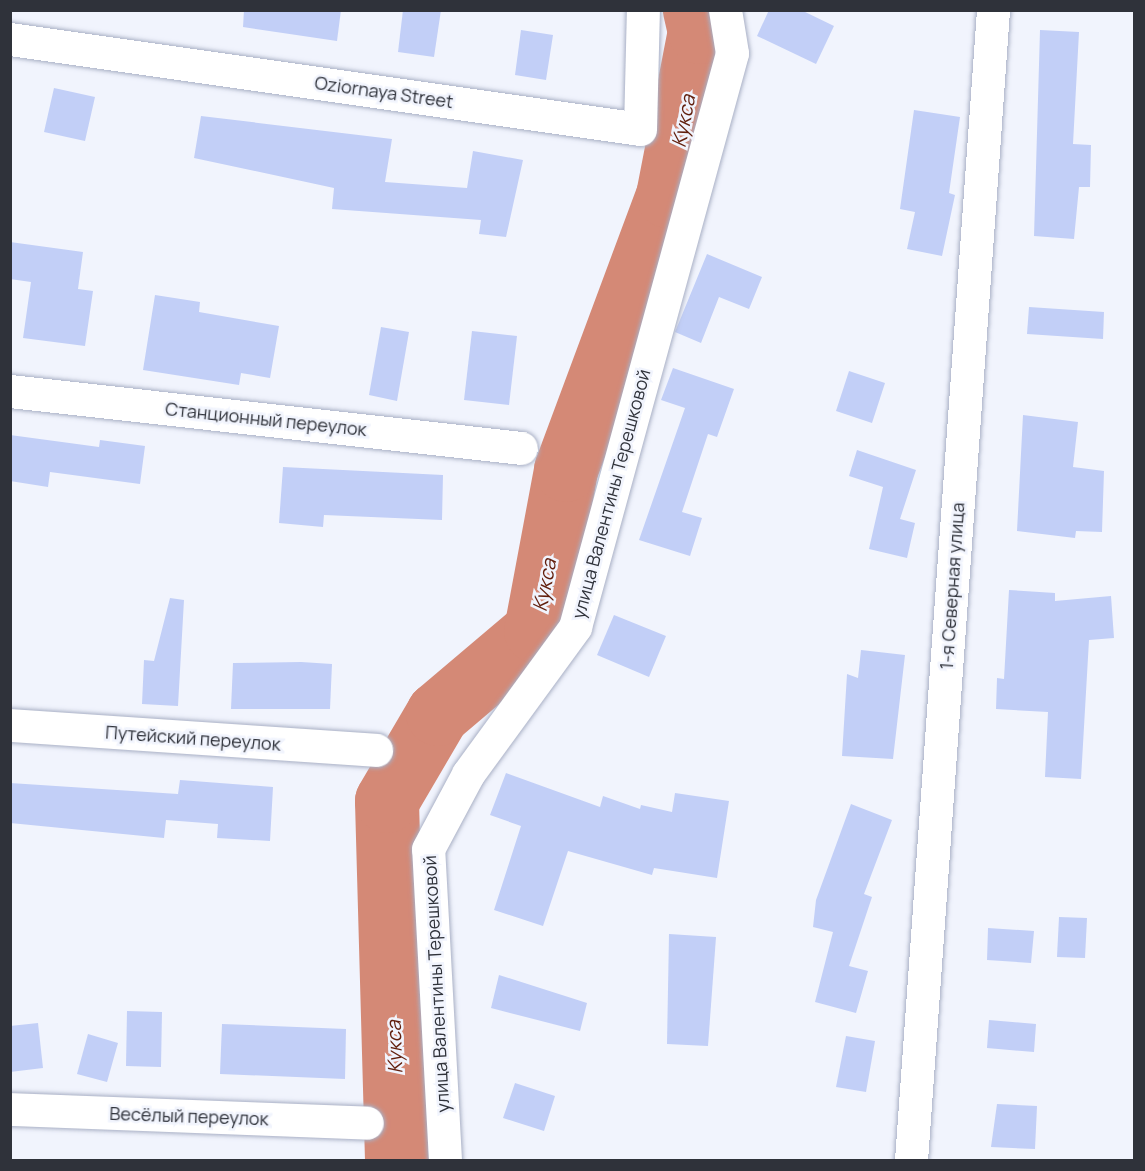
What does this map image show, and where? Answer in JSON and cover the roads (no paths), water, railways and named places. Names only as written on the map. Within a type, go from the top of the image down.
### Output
[{"type":"street","name":"Oziornaya Street","points":[[10,39],[640,129],[643,10]]},
{"type":"street","name":"улица Валентины Терешковой","points":[[445,1161],[428,849],[468,774],[575,627],[732,53],[725,10]]},
{"type":"street","name":"1-я Северная улица","points":[[911,1161],[993,10]]},
{"type":"street","name":"Станционный переулок","points":[[10,391],[521,448]]},
{"type":"street","name":"Путейский переулок","points":[[10,725],[376,750]]},
{"type":"street","name":"Весёлый переулок","points":[[10,1109],[366,1123]]},
{"type":"waterway","name":"Кукса","points":[[397,1160],[387,801],[438,714],[536,631],[566,470],[668,196],[700,32],[695,10]]}]
